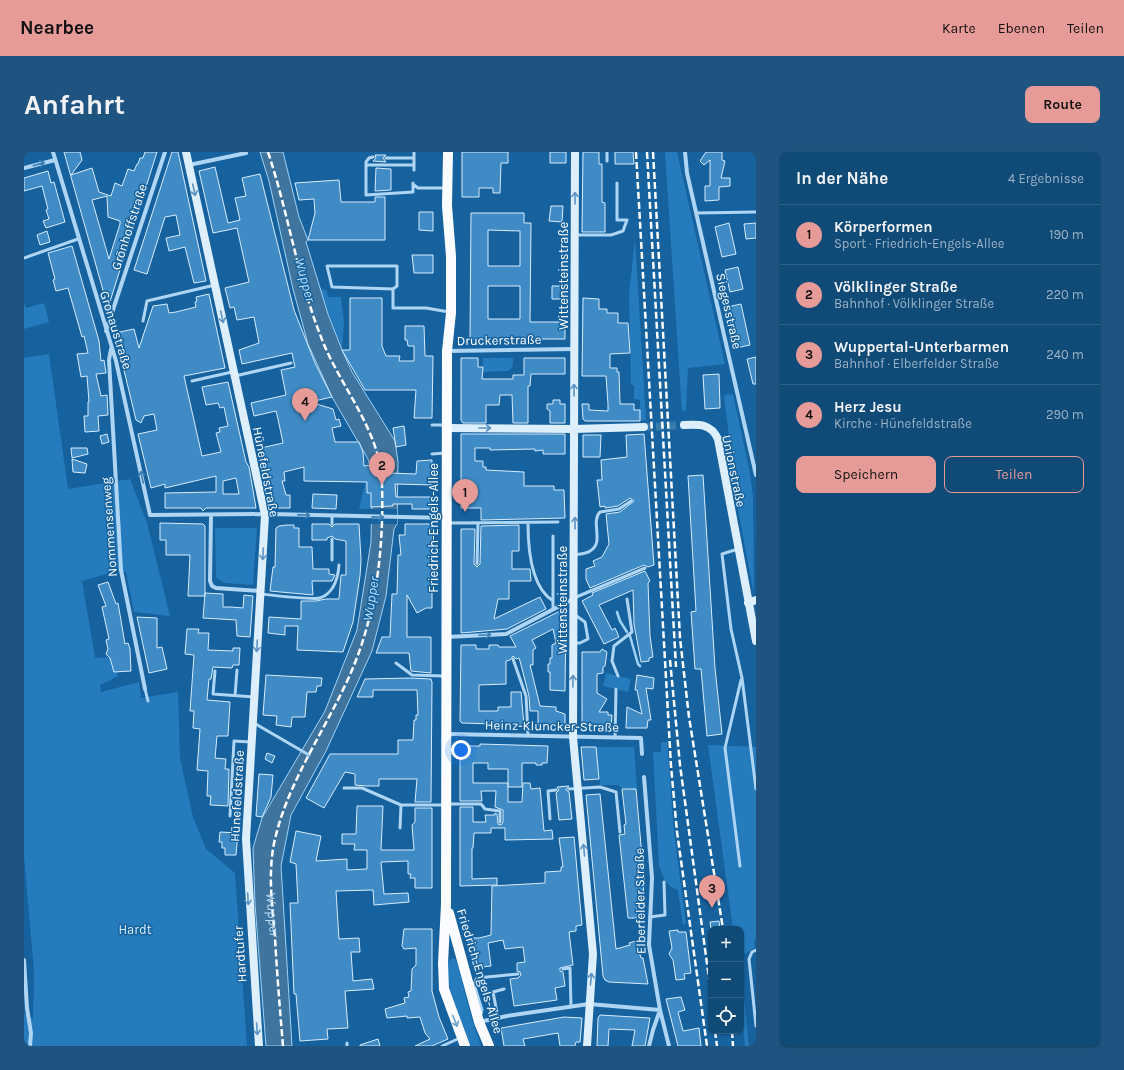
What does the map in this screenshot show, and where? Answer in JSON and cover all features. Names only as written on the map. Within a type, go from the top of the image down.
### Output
[{"type":"main road","name":"Friedrich-Engels-Allee","points":[[448,152],[447,188],[451,256],[451,313],[447,351],[446,427],[446,904],[443,963],[445,995],[463,1042]]},
{"type":"main road","name":"Friedrich-Engels-Allee","points":[[446,904],[479,1022],[489,1046]]},
{"type":"main road","points":[[443,963],[449,954],[455,955],[461,959]]},
{"type":"street","name":"Gronaustraße","points":[[53,152],[116,362],[150,515],[212,516]]},
{"type":"street","name":"Grönhoffstraße","points":[[106,332],[165,152]]},
{"type":"street","name":"Hünefeldstraße","points":[[186,152],[265,515],[246,860]]},
{"type":"street","name":"Wittensteinstraße","points":[[575,152],[573,737],[593,954],[587,1046]]},
{"type":"street","name":"Siegesstraße","points":[[685,152],[687,173],[756,475]]},
{"type":"street","points":[[188,165],[246,153]]},
{"type":"street","points":[[24,168],[55,160]]},
{"type":"street","name":"Nommensenweg","points":[[111,348],[109,360],[121,570],[145,689]]},
{"type":"street","name":"Druckerstraße","points":[[447,351],[575,349]]},
{"type":"street","name":"Unionstraße","points":[[684,425],[707,426],[712,430],[718,440],[738,548],[752,601],[756,641]]},
{"type":"street","points":[[446,427],[574,429],[644,427]]},
{"type":"street","points":[[261,593],[216,588],[212,586],[210,581],[212,516],[359,516],[447,520]]},
{"type":"street","points":[[446,638],[506,634],[574,598]]},
{"type":"street","name":"Heinz-Kluncker-Straße","points":[[446,734],[641,738],[642,754]]},
{"type":"street","name":"Elberfelder Straße","points":[[644,777],[652,878],[649,945],[660,1010],[670,1046]]},
{"type":"street","name":"Hardtufer","points":[[246,860],[258,1046]]},
{"type":"street","points":[[24,960],[27,1008],[31,1033],[30,1046]]},
{"type":"street","points":[[479,1022],[589,1004],[660,1010],[652,1030],[649,1046]]},
{"type":"lane","points":[[414,152],[414,170]]},
{"type":"lane","points":[[607,152],[607,161]]},
{"type":"lane","points":[[373,157],[367,159],[366,194],[413,192],[413,182],[418,188],[447,188]]},
{"type":"lane","points":[[386,158],[414,158]]},
{"type":"lane","points":[[366,165],[414,165]]},
{"type":"lane","points":[[575,235],[611,235],[623,232],[626,220],[617,220],[617,183]]},
{"type":"lane","points":[[697,214],[756,212]]},
{"type":"lane","points":[[24,258],[78,239]]},
{"type":"lane","points":[[393,290],[332,287],[327,266],[397,266],[397,286],[393,290],[393,308],[426,308],[451,313]]},
{"type":"lane","points":[[142,321],[147,301],[215,285]]},
{"type":"lane","points":[[192,381],[292,363]]},
{"type":"lane","points":[[432,425],[446,427]]},
{"type":"lane","points":[[432,454],[446,453]]},
{"type":"lane","points":[[574,555],[590,551],[595,547],[597,540],[597,519],[600,512],[619,509],[630,501]]},
{"type":"lane","points":[[332,516],[332,524]]},
{"type":"lane","points":[[447,520],[478,523],[558,522]]},
{"type":"lane","points":[[477,564],[478,523]]},
{"type":"lane","points":[[528,523],[529,556],[540,587],[546,597],[553,602]]},
{"type":"lane","points":[[552,609],[553,536]]},
{"type":"lane","points":[[332,539],[332,560]]},
{"type":"lane","points":[[738,548],[722,554],[731,629],[742,678],[756,789]]},
{"type":"lane","points":[[261,593],[319,599],[332,591],[338,574],[339,565]]},
{"type":"lane","points":[[574,598],[644,568]]},
{"type":"lane","points":[[618,676],[612,661],[614,646],[632,632],[627,599]]},
{"type":"lane","points":[[574,615],[585,622],[588,638],[580,643],[574,643]]},
{"type":"lane","points":[[513,658],[526,696],[528,735]]},
{"type":"lane","points":[[396,663],[412,675],[446,676]]},
{"type":"lane","points":[[235,696],[237,670]]},
{"type":"lane","points":[[215,671],[213,694],[254,697]]},
{"type":"lane","points":[[740,866],[725,748],[742,678]]},
{"type":"lane","name":"Nommensenweg","points":[[145,689],[148,701]]},
{"type":"lane","points":[[615,738],[616,689]]},
{"type":"lane","points":[[253,722],[308,755]]},
{"type":"lane","points":[[230,816],[234,741],[252,742]]},
{"type":"lane","points":[[569,789],[600,787],[616,792],[620,832]]},
{"type":"lane","points":[[344,788],[362,788],[401,805],[481,804],[485,809],[500,811],[500,822]]},
{"type":"lane","points":[[550,819],[548,791],[556,790]]},
{"type":"lane","points":[[400,828],[401,805]]},
{"type":"lane","points":[[650,917],[665,915],[664,882]]},
{"type":"lane","points":[[756,950],[752,952],[749,959],[756,1026]]},
{"type":"lane","points":[[563,969],[570,968],[571,1006]]},
{"type":"lane","points":[[479,1022],[482,1010],[474,984],[477,978],[518,974]]},
{"type":"lane","points":[[498,1018],[493,992],[504,989]]},
{"type":"lane","points":[[442,1046],[463,1042]]},
{"type":"green space","points":[[665,152],[677,152],[725,364],[688,368],[686,410],[682,412]]},
{"type":"green space","points":[[635,239],[646,420],[640,421],[640,400],[634,399],[634,385],[631,385],[629,295]]},
{"type":"green space","points":[[320,289],[326,290],[328,297],[341,297],[344,323],[342,350]]},
{"type":"green space","points":[[24,303],[26,308],[44,303],[49,322],[24,329]]},
{"type":"green space","name":"Hardt","points":[[49,354],[68,489],[130,479],[147,523],[170,616],[134,612],[126,572],[117,571],[82,581],[95,658],[112,657],[118,676],[100,685],[101,692],[139,682],[141,698],[178,692],[180,758],[193,817],[206,849],[235,873],[247,1046],[24,1046],[24,1013],[33,1019],[34,971],[24,857],[24,358]]},
{"type":"green space","points":[[483,358],[513,358],[513,366],[508,371],[483,372]]},
{"type":"green space","points":[[733,394],[750,473],[753,496],[754,595],[725,440],[729,437],[724,395]]},
{"type":"green space","points":[[363,451],[371,472],[371,509],[359,509],[366,473]]},
{"type":"green space","points":[[215,528],[257,528],[253,585],[225,583],[216,578]]},
{"type":"green space","points":[[606,673],[631,679],[628,692],[603,686]]},
{"type":"green space","points":[[661,742],[667,742],[674,832],[686,924],[683,925],[678,890],[674,889],[668,884],[659,866],[653,752],[661,752]]},
{"type":"green space","points":[[708,745],[756,747],[755,947],[744,954],[744,926],[733,926]]},
{"type":"green space","points":[[596,747],[634,747],[637,789],[622,788],[618,785],[600,785]]},
{"type":"green space","points":[[453,958],[457,961],[470,1013],[481,1046],[470,1046],[450,991],[447,962]]},
{"type":"green space","points":[[744,997],[749,1046],[745,1046],[744,1034]]},
{"type":"water","name":"Wupper","points":[[260,152],[283,152],[299,217],[308,240],[306,242],[328,314],[352,372],[395,441],[398,462],[397,524],[394,529],[386,596],[372,651],[326,751],[291,815],[281,866],[292,1046],[266,1046],[255,904],[253,848],[262,818],[325,711],[357,630],[371,542],[372,489],[371,472],[368,459],[332,397],[308,344],[293,289],[269,181]]},
{"type":"pier","points":[[369,509],[397,509],[397,524],[369,524]]},
{"type":"building","points":[[64,152],[80,152],[82,160],[71,175],[92,168],[99,192],[111,196],[115,183],[122,186],[128,169],[134,171],[140,158],[143,158],[145,152],[157,152],[108,308]],"holes":[[[107,196],[108,217],[120,221],[109,259],[92,200]]]},
{"type":"building","points":[[172,152],[178,152],[206,281],[194,283],[185,247],[169,251],[166,238],[180,235],[176,215],[165,217],[147,274],[134,270]]},
{"type":"building","points":[[462,152],[508,152],[508,163],[501,163],[500,193],[493,193],[493,188],[479,188],[479,197],[462,197]]},
{"type":"building","points":[[550,152],[566,152],[566,163],[550,163]]},
{"type":"building","points":[[583,152],[599,152],[599,164],[602,164],[602,202],[605,203],[605,232],[582,232]]},
{"type":"building","points":[[615,152],[633,152],[634,164],[615,164]]},
{"type":"building","points":[[706,152],[722,152],[722,160],[725,161],[721,178],[730,178],[730,186],[719,187],[719,200],[705,201],[705,186],[710,186],[710,160],[704,165],[700,161]]},
{"type":"building","points":[[375,155],[386,155],[383,158],[386,162],[373,161],[376,158]]},
{"type":"building","points":[[215,167],[228,223],[240,220],[235,198],[246,196],[242,178],[260,174],[294,310],[315,363],[332,397],[310,402],[333,409],[336,420],[339,419],[341,426],[332,428],[335,442],[359,442],[363,452],[364,466],[388,463],[389,473],[416,474],[417,461],[432,460],[432,485],[395,484],[396,497],[432,497],[432,509],[412,509],[412,504],[393,504],[393,506],[371,507],[371,493],[367,493],[367,482],[304,481],[304,467],[284,472],[285,481],[282,481],[286,495],[290,495],[290,508],[276,508],[274,506],[261,448],[283,443],[278,419],[276,411],[254,416],[251,403],[286,395],[281,370],[295,367],[292,353],[242,364],[239,350],[259,343],[254,317],[237,320],[234,307],[230,308],[225,288],[249,282],[237,228],[213,233],[199,171]]},
{"type":"building","points":[[376,168],[391,169],[391,190],[375,191]]},
{"type":"building","points":[[48,171],[51,183],[54,182],[65,222],[46,228],[43,221],[49,219],[42,186],[24,191],[24,178]]},
{"type":"building","points":[[339,180],[341,202],[375,202],[375,197],[385,197],[385,240],[308,240],[315,213],[314,199],[299,200],[295,183]]},
{"type":"building","points":[[551,206],[563,206],[562,222],[549,221]]},
{"type":"building","points":[[419,212],[433,212],[433,231],[419,230]]},
{"type":"building","points":[[471,213],[524,213],[524,223],[531,223],[530,322],[565,322],[565,339],[470,339]],"holes":[[[488,230],[520,231],[520,266],[488,266]],[[488,286],[520,286],[520,319],[488,319]]]},
{"type":"building","points":[[729,223],[736,254],[722,257],[715,227]]},
{"type":"building","points":[[756,223],[756,238],[746,239],[744,224]]},
{"type":"building","points":[[47,231],[50,242],[40,245],[37,235]]},
{"type":"building","points":[[72,246],[99,341],[101,361],[104,360],[106,373],[96,374],[101,396],[107,395],[108,415],[98,416],[99,431],[85,432],[84,416],[88,416],[89,402],[87,376],[81,377],[77,354],[88,353],[68,288],[56,291],[53,280],[55,279],[48,253]]},
{"type":"building","points":[[412,255],[433,255],[433,273],[414,273]]},
{"type":"building","points":[[738,267],[743,289],[730,292],[725,270]]},
{"type":"building","points":[[552,286],[565,286],[565,299],[552,299]]},
{"type":"building","points":[[209,294],[225,368],[184,376],[202,456],[221,452],[216,433],[220,432],[219,428],[228,426],[224,407],[220,408],[218,403],[206,405],[202,387],[228,382],[246,462],[249,467],[256,508],[206,508],[203,511],[201,508],[165,508],[165,493],[216,492],[216,476],[165,488],[165,484],[151,488],[138,434],[157,430],[154,414],[144,416],[141,423],[136,420],[115,333],[134,329],[139,348],[153,306],[167,304],[169,313],[176,312],[196,307],[196,297]],"holes":[[[236,478],[239,494],[223,494],[223,481]]]},
{"type":"building","points":[[350,298],[382,298],[382,346],[386,356],[400,356],[399,361],[414,361],[414,346],[408,346],[407,340],[405,340],[405,326],[424,326],[425,356],[433,356],[432,418],[414,418],[416,390],[365,390],[342,350],[350,350]]},
{"type":"building","points":[[583,298],[599,299],[599,309],[607,309],[607,313],[618,313],[618,323],[628,323],[630,353],[610,354],[610,368],[617,368],[617,372],[619,372],[620,404],[634,404],[634,410],[640,410],[640,421],[585,421],[583,419],[582,404],[589,404],[589,410],[608,411],[608,404],[606,376],[582,376]]},
{"type":"building","points":[[741,304],[750,345],[736,348],[727,307]]},
{"type":"building","points":[[756,357],[756,384],[753,384],[747,359]]},
{"type":"building","points":[[461,358],[478,358],[478,367],[483,367],[482,379],[513,379],[513,375],[524,375],[524,358],[565,358],[565,374],[531,374],[530,386],[528,386],[528,423],[513,423],[512,395],[500,395],[499,405],[486,405],[486,423],[463,423],[461,420]]},
{"type":"building","points":[[719,374],[720,408],[705,409],[703,375]]},
{"type":"building","points":[[553,400],[560,400],[560,404],[565,404],[565,423],[550,423],[550,411],[547,409],[547,404],[553,404]]},
{"type":"building","points":[[404,426],[406,445],[396,447],[393,428]]},
{"type":"building","points":[[107,434],[109,442],[102,444],[100,436]]},
{"type":"building","points":[[461,434],[565,434],[565,454],[543,454],[543,450],[535,451],[535,449],[490,450],[490,448],[475,448],[475,461],[483,461],[483,467],[486,467],[486,470],[524,472],[524,486],[554,486],[554,490],[564,490],[565,518],[481,520],[481,508],[461,508]]},
{"type":"building","points":[[644,434],[654,565],[648,567],[644,565],[590,588],[586,579],[586,569],[595,566],[593,561],[602,557],[609,544],[606,514],[620,512],[634,501],[630,498],[618,506],[605,508],[605,506],[600,507],[597,480],[602,480],[601,460],[627,457],[626,435]]},
{"type":"building","points":[[583,435],[601,435],[600,457],[583,457]]},
{"type":"building","points":[[71,448],[87,448],[88,454],[72,458]]},
{"type":"building","points":[[72,459],[87,464],[85,473],[73,472]]},
{"type":"building","points":[[703,475],[715,668],[722,734],[707,736],[701,669],[695,669],[691,612],[696,611],[688,476]]},
{"type":"building","points":[[313,494],[337,495],[336,509],[312,508]]},
{"type":"building","points":[[160,523],[203,524],[205,526],[205,596],[188,596],[190,555],[166,555],[166,540],[160,540]]},
{"type":"building","points":[[312,524],[329,524],[332,527],[335,524],[359,524],[361,560],[360,576],[353,622],[343,652],[297,650],[298,626],[285,626],[285,635],[268,633],[269,617],[301,619],[301,601],[339,599],[341,575],[346,575],[346,541],[335,539],[332,536],[327,538],[327,540],[312,540]]},
{"type":"building","points":[[405,524],[432,524],[432,608],[426,608],[417,613],[407,595],[407,637],[431,637],[431,673],[411,671],[409,653],[376,653],[382,637],[390,637],[392,594],[397,594],[398,555],[401,555],[399,535],[405,535]]},
{"type":"building","points":[[294,525],[294,528],[299,528],[299,547],[312,547],[313,569],[329,569],[329,574],[335,575],[332,581],[312,581],[313,595],[270,591],[273,567],[275,567],[276,528]]},
{"type":"building","points":[[519,525],[519,551],[512,551],[512,569],[530,569],[531,581],[509,581],[509,599],[498,599],[494,619],[540,597],[546,609],[507,629],[461,633],[461,529],[475,529],[474,564],[477,567],[480,564],[481,526]]},
{"type":"building","points":[[645,571],[650,581],[648,583],[650,636],[653,657],[649,658],[649,661],[641,662],[634,624],[633,590],[599,605],[612,630],[615,628],[619,637],[604,644],[582,601],[593,595],[592,593]]},
{"type":"building","points":[[108,582],[116,604],[118,603],[125,644],[128,643],[130,649],[131,671],[114,672],[110,658],[106,654],[108,649],[106,640],[109,639],[102,607],[106,606],[98,585]]},
{"type":"building","points":[[205,593],[223,594],[223,607],[243,608],[244,595],[253,596],[250,637],[237,636],[236,620],[203,618]]},
{"type":"building","points":[[562,610],[566,613],[565,691],[550,690],[550,672],[548,672],[548,664],[550,664],[550,658],[552,658],[552,645],[556,643],[553,629],[532,640],[536,648],[533,650],[533,665],[530,665],[540,706],[556,707],[556,711],[565,714],[565,726],[538,725],[538,711],[530,711],[529,696],[519,658],[516,659],[513,656],[510,660],[506,661],[506,684],[479,685],[479,711],[498,711],[498,707],[511,707],[511,692],[521,692],[524,725],[462,723],[460,721],[461,645],[476,645],[476,649],[489,649],[489,645],[498,645],[499,647],[516,647],[510,636]]},
{"type":"building","points":[[137,617],[157,618],[157,648],[162,647],[167,669],[149,673]]},
{"type":"building","points":[[187,629],[199,629],[198,633],[209,633],[208,650],[233,651],[233,648],[240,648],[239,665],[233,665],[232,668],[213,667],[211,679],[209,679],[207,700],[230,702],[228,736],[217,736],[215,758],[226,759],[225,769],[229,769],[228,806],[210,805],[211,796],[207,796],[208,771],[197,770],[200,729],[193,728],[194,711],[190,711],[194,655],[185,654]]},
{"type":"building","points":[[602,649],[607,652],[603,673],[597,674],[597,693],[607,699],[599,712],[608,712],[608,715],[612,715],[611,727],[582,726],[582,652],[600,652]]},
{"type":"building","points":[[266,675],[322,678],[321,686],[317,686],[316,692],[307,692],[305,717],[292,717],[291,727],[276,725],[277,716],[263,715]]},
{"type":"building","points":[[637,675],[654,678],[653,689],[646,688],[651,720],[648,720],[647,728],[626,728],[627,707],[642,714],[637,690],[635,690]]},
{"type":"building","points":[[365,679],[431,679],[432,682],[431,802],[415,802],[417,779],[379,779],[379,786],[355,785],[355,774],[345,772],[324,808],[306,798],[330,754],[398,754],[398,740],[413,740],[414,720],[416,720],[416,715],[418,715],[417,690],[373,690],[373,697],[357,697]]},
{"type":"building","points":[[480,744],[548,746],[547,763],[536,765],[536,763],[522,763],[522,787],[508,787],[508,802],[522,802],[523,783],[530,783],[531,789],[540,788],[544,831],[552,830],[553,839],[505,840],[505,828],[491,828],[491,833],[474,833],[472,848],[472,879],[497,878],[497,885],[460,886],[460,807],[473,807],[473,822],[486,822],[485,815],[495,815],[495,813],[497,814],[498,824],[501,825],[503,822],[503,810],[495,807],[496,791],[481,791],[482,801],[460,801],[460,746],[480,746]],"holes":[[[473,763],[488,763],[488,769],[508,769],[508,783],[473,783]]]},
{"type":"building","points":[[581,747],[596,747],[599,779],[584,780]]},
{"type":"building","points":[[267,753],[275,756],[272,763],[265,759]]},
{"type":"building","points":[[259,774],[273,775],[271,797],[262,817],[256,816]]},
{"type":"building","points":[[569,786],[566,790],[569,792],[572,819],[559,820],[556,793],[559,790],[557,787]]},
{"type":"building","points":[[622,789],[636,789],[644,879],[642,918],[628,918],[619,835],[625,834],[624,825],[626,824]]},
{"type":"building","points":[[600,794],[616,949],[630,945],[629,943],[636,941],[641,958],[643,958],[648,984],[609,982],[605,980],[603,976],[586,795]]},
{"type":"building","points":[[357,806],[383,806],[381,850],[414,850],[412,825],[415,822],[415,808],[432,808],[432,888],[415,888],[415,878],[410,878],[411,874],[408,874],[408,861],[381,862],[384,894],[408,893],[409,902],[374,905],[373,890],[336,891],[339,939],[359,938],[360,952],[351,952],[353,981],[372,979],[374,989],[345,991],[348,1028],[327,1029],[328,1039],[300,1041],[296,994],[294,994],[290,903],[298,903],[296,864],[290,862],[296,831],[321,836],[316,861],[347,859],[347,870],[367,869],[367,850],[354,850],[355,844],[342,844],[342,834],[356,834]]},
{"type":"building","points":[[220,832],[238,833],[236,855],[225,855],[225,848],[222,848],[222,842],[219,842]]},
{"type":"building","points":[[574,837],[582,925],[576,926],[576,931],[569,932],[573,965],[560,968],[560,971],[563,972],[565,986],[555,988],[557,1000],[514,1006],[510,979],[518,978],[521,975],[520,972],[517,971],[517,963],[525,962],[523,947],[505,949],[503,940],[488,943],[491,966],[474,968],[468,938],[479,938],[491,935],[492,886],[545,883],[545,872],[561,871],[561,867],[563,867],[559,838]]},
{"type":"building","points":[[719,921],[720,926],[711,926],[710,922]]},
{"type":"building","points":[[404,929],[432,929],[432,991],[439,1017],[448,1039],[432,1046],[415,1046],[430,1039],[425,1033],[420,1017],[407,1018],[407,1016],[387,1018],[385,1009],[405,1003],[404,998],[409,997],[408,992],[411,991],[412,969],[416,965],[416,948],[404,949],[402,946]]},
{"type":"building","points":[[678,930],[678,932],[686,932],[691,973],[684,974],[685,979],[676,980],[673,960],[669,954],[672,948],[669,931]]},
{"type":"building","points":[[681,997],[685,1010],[678,1012],[683,1031],[699,1028],[701,1046],[678,1046],[666,999]]},
{"type":"building","points":[[600,1015],[650,1018],[645,1046],[632,1046],[635,1030],[609,1029],[608,1046],[597,1046],[598,1018]]},
{"type":"building","points":[[564,1017],[582,1018],[580,1042],[576,1042],[575,1046],[560,1046],[558,1033],[523,1039],[525,1046],[504,1046],[501,1028]]},
{"type":"building","points":[[378,1039],[380,1046],[360,1046],[360,1045]]},
{"type":"waterway","points":[[617,612],[620,621],[627,632]]},
{"type":"waterway","points":[[630,636],[638,664],[640,666]]},
{"type":"tunnel","points":[[644,427],[684,425]]},
{"type":"railway","points":[[268,152],[314,319],[331,359],[368,429],[375,446],[380,465],[382,484],[380,558],[372,607],[366,631],[340,697],[290,794],[282,814],[273,848],[271,873],[272,899],[283,1046]]},
{"type":"railway","points":[[636,152],[671,766],[677,832],[707,1046]]},
{"type":"railway","points":[[647,152],[676,667]]},
{"type":"railway","points":[[653,152],[680,638],[689,717],[723,926]]},
{"type":"railway","points":[[670,660],[680,765],[708,971]]},
{"type":"railway","points":[[715,1034],[717,1046]]},
{"type":"railway","points":[[732,1034],[733,1046]]},
{"type":"place","name":"Herz Jesu","points":[[305,421]]},
{"type":"place","name":"Völklinger Straße","points":[[382,485]]},
{"type":"place","name":"Körperformen","points":[[465,512]]},
{"type":"place","name":"Wuppertal-Unterbarmen","points":[[712,908]]}]
